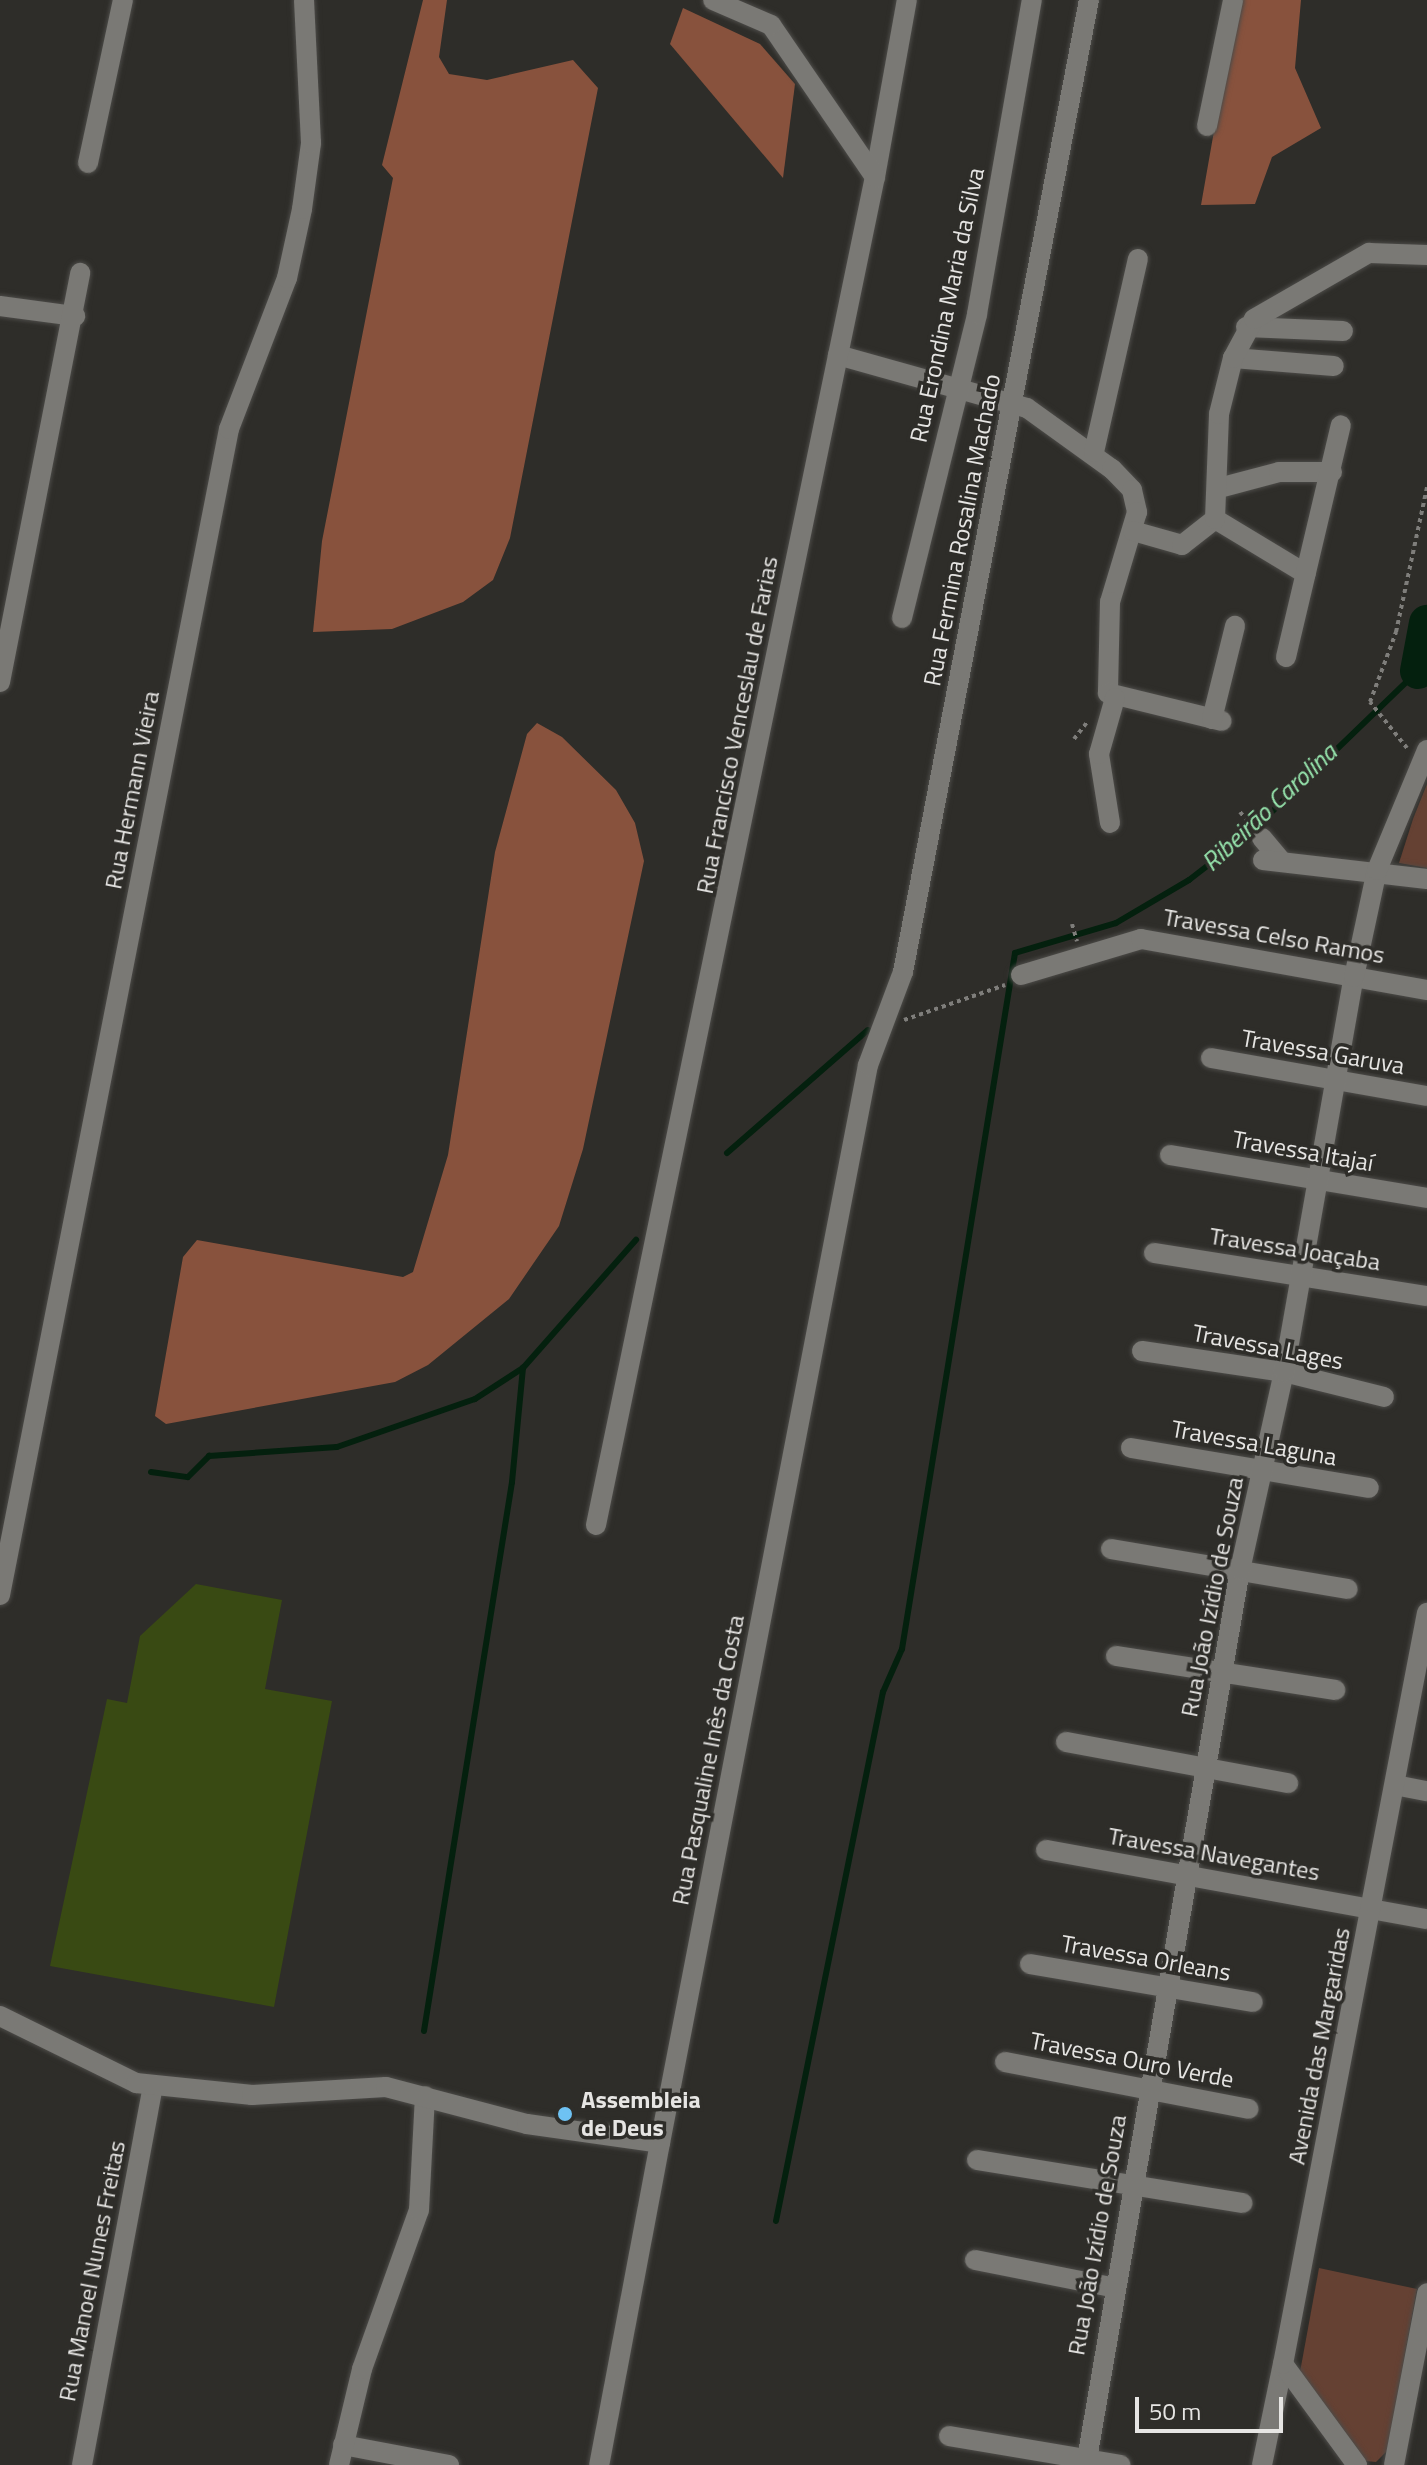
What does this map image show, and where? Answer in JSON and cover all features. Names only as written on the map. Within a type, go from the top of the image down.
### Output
[{"type":"street","points":[[88,163],[123,0]]},
{"type":"street","name":"Rua Hermann Vieira","points":[[0,1595],[229,429],[287,278],[302,209],[311,143],[304,0]]},
{"type":"street","points":[[713,0],[771,25],[875,177]]},
{"type":"street","name":"Rua Francisco Venceslau de Farias","points":[[596,1525],[875,177],[907,0]]},
{"type":"street","name":"Rua Erondina Maria da Silva","points":[[902,618],[960,386],[1032,0]]},
{"type":"street","name":"Rua Fermina Rosalina Machado","points":[[868,1065],[887,1026],[1013,404],[1089,0]]},
{"type":"street","points":[[1207,126],[1233,0]]},
{"type":"street","points":[[1133,531],[1182,545],[1215,519],[1219,488],[1217,428],[1233,358],[1246,327],[1276,302],[1369,253],[1427,255]]},
{"type":"street","points":[[1094,452],[1138,259]]},
{"type":"street","points":[[0,682],[75,316],[80,273]]},
{"type":"street","points":[[0,306],[75,316]]},
{"type":"street","points":[[1246,327],[1343,331]]},
{"type":"street","points":[[838,355],[960,386],[1013,404],[1065,428],[1132,490],[1133,531],[1110,602],[1106,683],[1115,698],[1217,720],[1235,626]]},
{"type":"street","points":[[1233,358],[1334,366]]},
{"type":"street","points":[[1286,657],[1341,425]]},
{"type":"street","points":[[1219,488],[1279,472],[1332,472]]},
{"type":"street","points":[[1215,519],[1306,574]]},
{"type":"street","points":[[1110,823],[1099,754],[1115,698]]},
{"type":"street","name":"Rua João Izídio de Souza","points":[[1087,2462],[1111,2287],[1132,2185],[1164,1990],[1188,1877],[1240,1570],[1284,1372],[1297,1275],[1319,1179],[1354,977],[1377,870],[1423,756]]},
{"type":"street","points":[[1262,838],[1272,861],[1377,870],[1427,879]]},
{"type":"street","name":"Travessa Celso Ramos","points":[[1021,975],[1141,939],[1427,990]]},
{"type":"street","name":"Travessa Garuva","points":[[1211,1058],[1427,1096]]},
{"type":"street","name":"Rua Pasqualine Inês da Costa","points":[[599,2465],[868,1065]]},
{"type":"street","name":"Travessa Itajaí","points":[[1170,1155],[1427,1198]]},
{"type":"street","name":"Travessa Joaçaba","points":[[1154,1253],[1427,1296]]},
{"type":"street","name":"Travessa Lages","points":[[1142,1351],[1284,1372],[1384,1397]]},
{"type":"street","name":"Travessa Laguna","points":[[1131,1448],[1262,1473],[1369,1488]]},
{"type":"street","points":[[1111,1549],[1348,1589]]},
{"type":"street","name":"Avenida das Margaridas","points":[[1262,2465],[1395,1785],[1422,1668],[1427,1613]]},
{"type":"street","points":[[1116,1656],[1224,1670],[1335,1690]]},
{"type":"street","points":[[1066,1742],[1288,1783]]},
{"type":"street","points":[[1395,1785],[1427,1791]]},
{"type":"street","name":"Travessa Navegantes","points":[[1046,1850],[1427,1919]]},
{"type":"street","name":"Travessa Orleans","points":[[1030,1964],[1164,1990],[1253,2002]]},
{"type":"street","points":[[0,2016],[99,2069],[153,2086],[252,2095],[386,2087],[527,2124],[660,2143]]},
{"type":"street","name":"Travessa Ouro Verde","points":[[1005,2062],[1148,2093],[1249,2109]]},
{"type":"street","name":"Rua Manoel Nunes Freitas","points":[[82,2465],[153,2086]]},
{"type":"street","points":[[425,2096],[419,2210],[372,2337],[341,2455],[449,2465]]},
{"type":"street","points":[[977,2160],[1243,2203]]},
{"type":"street","points":[[975,2260],[1111,2287]]},
{"type":"street","points":[[1394,2465],[1427,2293]]},
{"type":"street","points":[[1283,2364],[1357,2465]]},
{"type":"street","points":[[949,2436],[1087,2462],[1121,2465]]},
{"type":"path","points":[[1423,756],[1390,729],[1370,702],[1396,632],[1427,487]]},
{"type":"path","points":[[1072,924],[1078,943]]},
{"type":"path","points":[[887,1026],[999,989]]},
{"type":"shaded area","points":[[423,0],[447,0],[439,57],[449,74],[487,80],[573,60],[598,88],[510,538],[493,580],[463,602],[392,629],[313,632],[322,541],[393,178],[382,165]]},
{"type":"shaded area","points":[[1237,0],[1301,0],[1295,68],[1321,128],[1272,157],[1255,204],[1201,205]]},
{"type":"shaded area","points":[[683,8],[760,44],[795,84],[783,178],[670,44]]},
{"type":"shaded area","points":[[537,723],[562,737],[616,790],[635,823],[644,861],[583,1149],[559,1226],[509,1299],[428,1365],[395,1382],[166,1424],[155,1416],[183,1257],[197,1240],[403,1277],[413,1272],[448,1155],[495,852],[527,734]]},
{"type":"shaded area","points":[[1427,784],[1427,868],[1399,863]]},
{"type":"shaded area","points":[[1319,2268],[1417,2289],[1387,2451],[1376,2462],[1365,2461],[1300,2372]]},
{"type":"building","points":[[196,1584],[282,1600],[265,1689],[332,1701],[274,2007],[50,1966],[107,1699],[127,1703],[140,1636]]},
{"type":"waterway","points":[[1418,671],[1427,623]]},
{"type":"waterway","points":[[776,2221],[883,1692],[902,1649],[1015,953],[1116,923],[1189,880],[1251,832],[1418,671],[1427,680]]},
{"type":"waterway","name":"Ribeirão Carolina","points":[[727,1153],[868,1030]]},
{"type":"waterway","name":"Ribeirão Carolina","points":[[151,1472],[188,1477],[209,1456],[337,1447],[475,1399],[523,1368],[636,1240]]},
{"type":"waterway","points":[[424,2031],[512,1482],[523,1368]]},
{"type":"place","name":"Assembleia de Deus","points":[[565,2114]]}]
